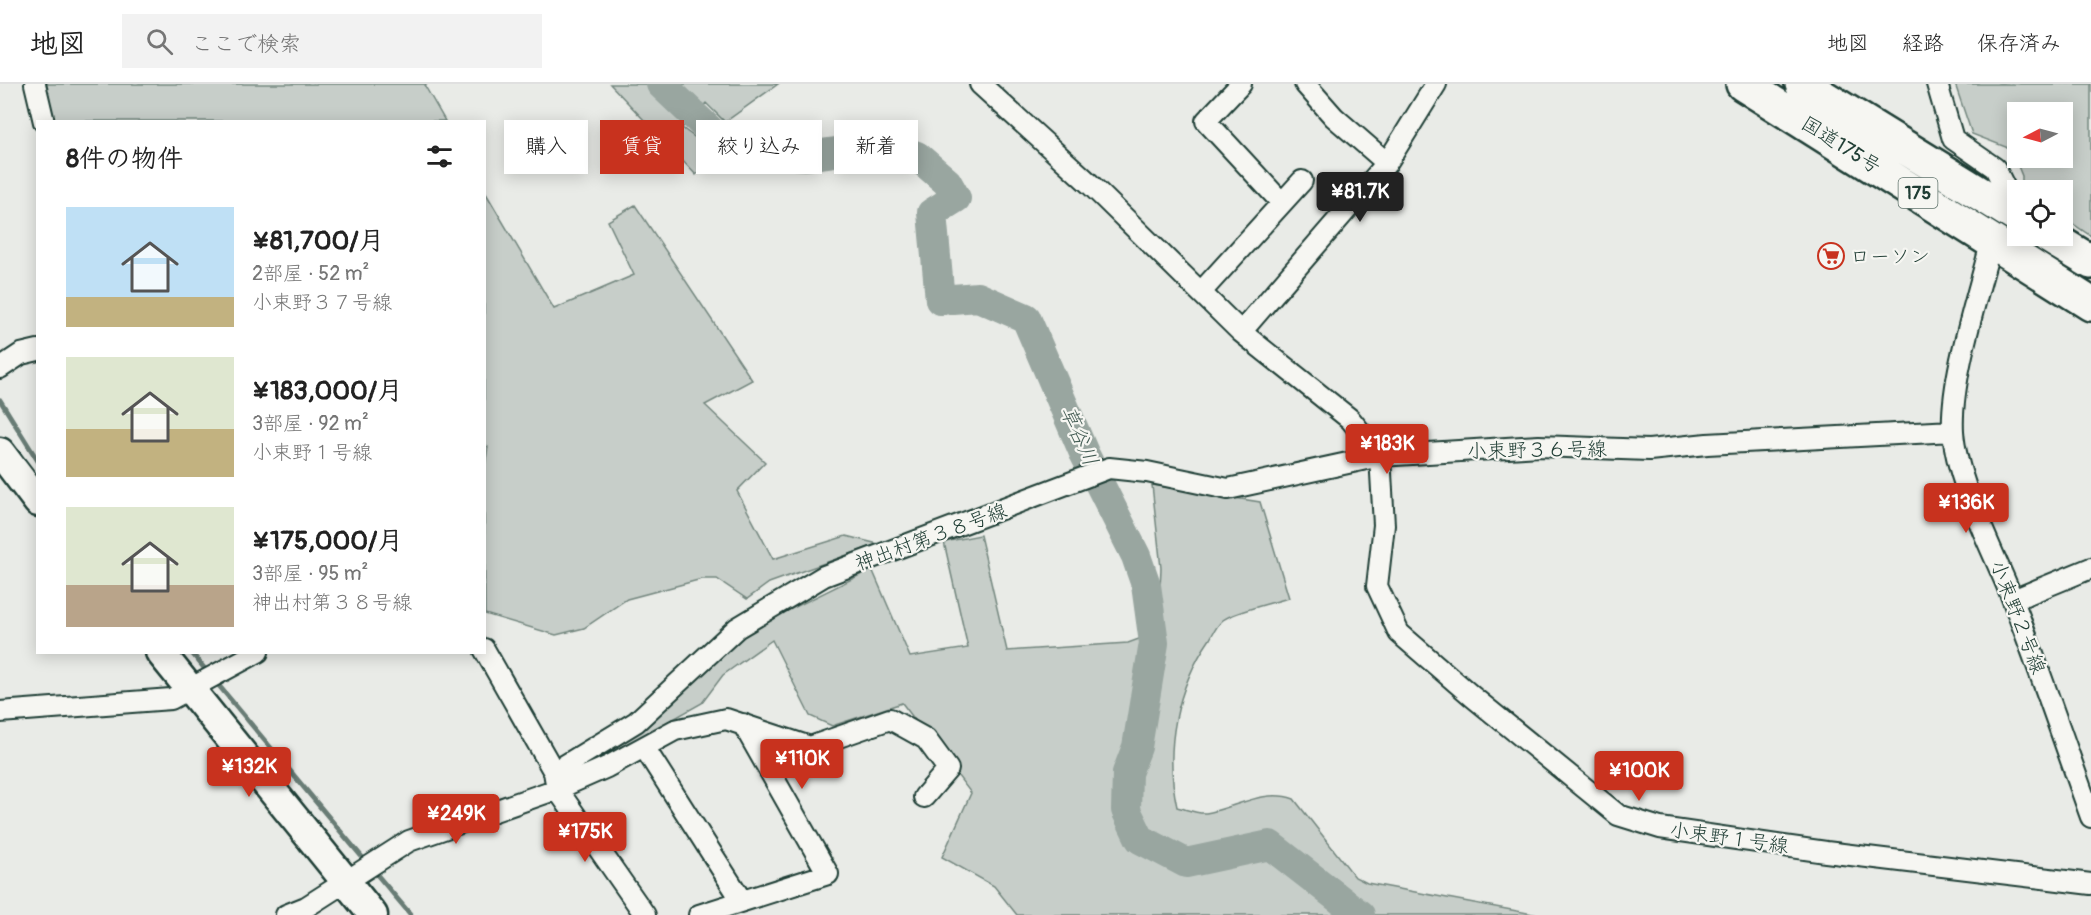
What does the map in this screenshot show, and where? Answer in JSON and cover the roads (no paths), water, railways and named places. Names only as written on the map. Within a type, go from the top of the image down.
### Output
[{"type":"highway","name":"国道175号","points":[[1743,84],[1992,239],[2091,304]]},
{"type":"highway","name":"国道175号","points":[[1802,84],[2007,210]]},
{"type":"highway","points":[[2065,246],[2091,262]]},
{"type":"main road","points":[[0,452],[36,499]]},
{"type":"main road","points":[[162,654],[373,915]]},
{"type":"street","points":[[35,84],[44,120]]},
{"type":"street","points":[[980,84],[1090,184],[1241,332],[1350,419],[1380,456]]},
{"type":"street","points":[[1242,84],[1206,120],[1282,203]]},
{"type":"street","points":[[1305,84],[1334,117],[1387,163]]},
{"type":"street","points":[[1241,332],[1387,163],[1436,84]]},
{"type":"street","points":[[1937,84],[1953,139],[1995,168],[2004,186],[2007,201]]},
{"type":"street","points":[[1938,168],[1955,162],[1962,145]]},
{"type":"street","points":[[1201,292],[1302,181]]},
{"type":"street","name":"小束野２号線","points":[[1992,239],[1965,346],[1956,391],[1953,431],[1964,479],[2013,600],[2091,817]]},
{"type":"street","points":[[0,368],[21,354],[36,350]]},
{"type":"street","name":"小束野３６号線","points":[[1380,456],[1539,446],[1649,450],[1707,444],[1953,431]]},
{"type":"street","name":"神出村第３８号線","points":[[555,781],[636,722],[737,628],[824,576],[1082,481],[1109,468],[1147,472],[1228,489],[1380,456]]},
{"type":"street","name":"小束野１号線","points":[[1380,456],[1384,525],[1377,586],[1400,633],[1473,697],[1618,815],[1660,828],[2091,884]]},
{"type":"street","points":[[2013,600],[2091,568]]},
{"type":"street","points":[[486,653],[555,781],[645,915]]},
{"type":"street","points":[[0,711],[171,699],[254,654]]},
{"type":"street","points":[[286,915],[347,882],[409,841],[555,781],[607,767],[675,730],[726,720],[810,747],[890,719],[926,739],[948,769],[924,797]]},
{"type":"street","points":[[699,915],[828,874],[743,724]]},
{"type":"street","points":[[644,747],[742,901]]},
{"type":"waterway","name":"草谷川","points":[[661,84],[719,139],[769,146],[784,154],[806,156],[887,145],[917,156],[947,182],[956,198],[932,213],[940,300],[978,297],[1026,318],[1084,453],[1136,556],[1146,585],[1154,643],[1137,747],[1127,773],[1126,810],[1140,839],[1186,863],[1270,845],[1360,915]]},
{"type":"waterway","points":[[0,400],[36,458]]},
{"type":"waterway","points":[[193,654],[209,674]]},
{"type":"waterway","points":[[215,681],[367,863]]},
{"type":"waterway","points":[[373,870],[411,915]]},
{"type":"place","name":"ローソン","points":[[1831,256]]}]
